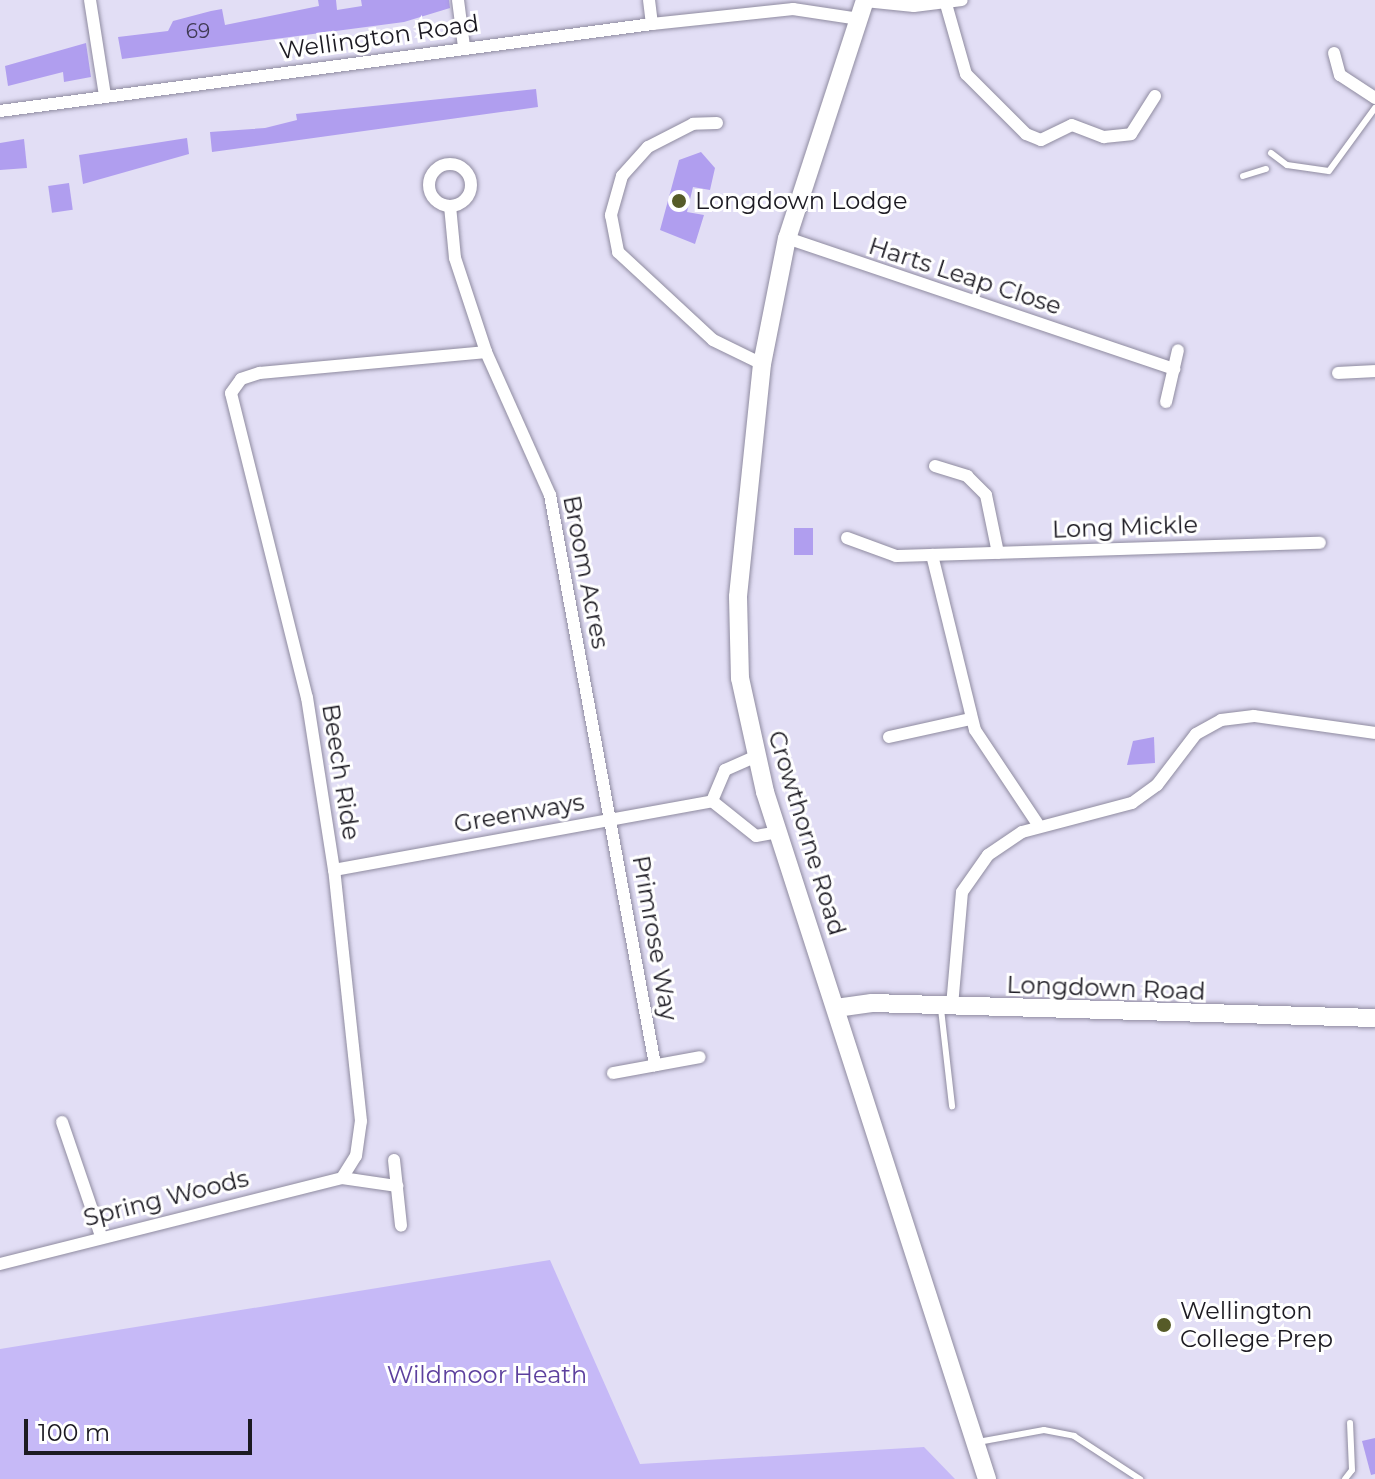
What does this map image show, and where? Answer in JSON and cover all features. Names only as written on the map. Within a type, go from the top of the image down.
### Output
[{"type":"street","points":[[90,0],[105,96]]},
{"type":"street","points":[[458,0],[464,47]]},
{"type":"street","points":[[649,0],[652,24]]},
{"type":"street","name":"Wellington Road","points":[[0,111],[652,24],[793,9],[946,4],[962,0]]},
{"type":"street","points":[[946,4],[966,74],[1026,134],[1041,140],[1072,125],[1104,137],[1131,134],[1155,96]]},
{"type":"street","name":"Crowthorne Road","points":[[863,7],[787,238],[762,364],[738,597],[740,678],[756,756],[778,832],[987,1479]]},
{"type":"street","points":[[1334,53],[1340,75],[1375,98]]},
{"type":"street","points":[[717,123],[693,124],[648,147],[622,176],[611,215],[618,252],[713,340],[762,364]]},
{"type":"street","points":[[1040,154],[1041,140]]},
{"type":"street","name":"Broom Acres","points":[[450,206],[455,258],[486,352],[550,495],[611,818]]},
{"type":"street","name":"Harts Leap Close","points":[[787,238],[1001,316],[1174,369]]},
{"type":"street","points":[[1166,402],[1178,350]]},
{"type":"street","name":"Beech Ride","points":[[356,1156],[358,1070],[334,870],[307,698],[231,403],[241,379],[486,352]]},
{"type":"street","points":[[1338,373],[1375,371]]},
{"type":"street","points":[[935,466],[967,476],[986,495],[998,553]]},
{"type":"street","name":"Long Mickle","points":[[847,538],[896,556],[1320,543]]},
{"type":"street","points":[[932,555],[971,719],[1037,823]]},
{"type":"street","points":[[946,1006],[962,892],[988,855],[1037,823],[1132,803],[1157,785],[1196,734],[1221,720],[1254,716],[1375,733]]},
{"type":"street","points":[[889,737],[971,719]]},
{"type":"street","points":[[756,756],[725,770],[712,801],[756,836],[778,832]]},
{"type":"street","name":"Greenways","points":[[334,870],[712,801]]},
{"type":"street","name":"Primrose Way","points":[[611,818],[655,1065]]},
{"type":"street","name":"Longdown Road","points":[[836,1008],[946,1006],[1375,1018]]},
{"type":"street","points":[[613,1073],[700,1057]]},
{"type":"street","points":[[62,1122],[101,1236]]},
{"type":"street","points":[[342,1178],[356,1156],[368,1177]]},
{"type":"street","points":[[394,1160],[401,1226]]},
{"type":"street","name":"Spring Woods","points":[[0,1264],[101,1236],[342,1178],[368,1177],[397,1186]]},
{"type":"lane","points":[[1271,153],[1287,165],[1329,171],[1375,108]]},
{"type":"lane","points":[[1243,176],[1266,169]]},
{"type":"lane","points":[[946,1006],[952,1106]]},
{"type":"lane","points":[[1345,1479],[1352,1470],[1350,1423]]},
{"type":"lane","points":[[975,1442],[1044,1430],[1074,1436],[1140,1479]]},
{"type":"green space","name":"Wildmoor Heath","points":[[550,1260],[640,1464],[924,1447],[955,1479],[0,1479],[0,1349]]},
{"type":"building","points":[[318,0],[336,0],[337,10],[362,6],[361,0],[449,0],[450,8],[404,22],[122,59],[118,37],[168,31],[173,21],[211,11],[222,9],[225,25],[319,6]]},
{"type":"building","points":[[86,43],[91,77],[64,82],[63,72],[8,86],[5,66]]},
{"type":"building","points":[[536,89],[538,107],[212,152],[210,132],[265,128],[297,120],[296,114]]},
{"type":"building","points":[[187,138],[189,154],[83,184],[79,155]]},
{"type":"building","points":[[24,139],[27,168],[0,170],[0,143]]},
{"type":"building","name":"Longdown Lodge","points":[[701,152],[715,168],[710,190],[693,187],[687,212],[704,215],[695,244],[660,230],[679,160]]},
{"type":"building","points":[[69,183],[73,210],[52,213],[48,186]]},
{"type":"building","points":[[794,528],[813,528],[813,555],[794,555]]},
{"type":"building","points":[[1154,737],[1155,763],[1127,765],[1133,741]]},
{"type":"building","points":[[1375,1438],[1375,1474],[1371,1475],[1362,1441]]},
{"type":"place","name":"Longdown Lodge","points":[[679,201]]},
{"type":"place","name":"Wellington College Prep","points":[[1164,1325]]}]
